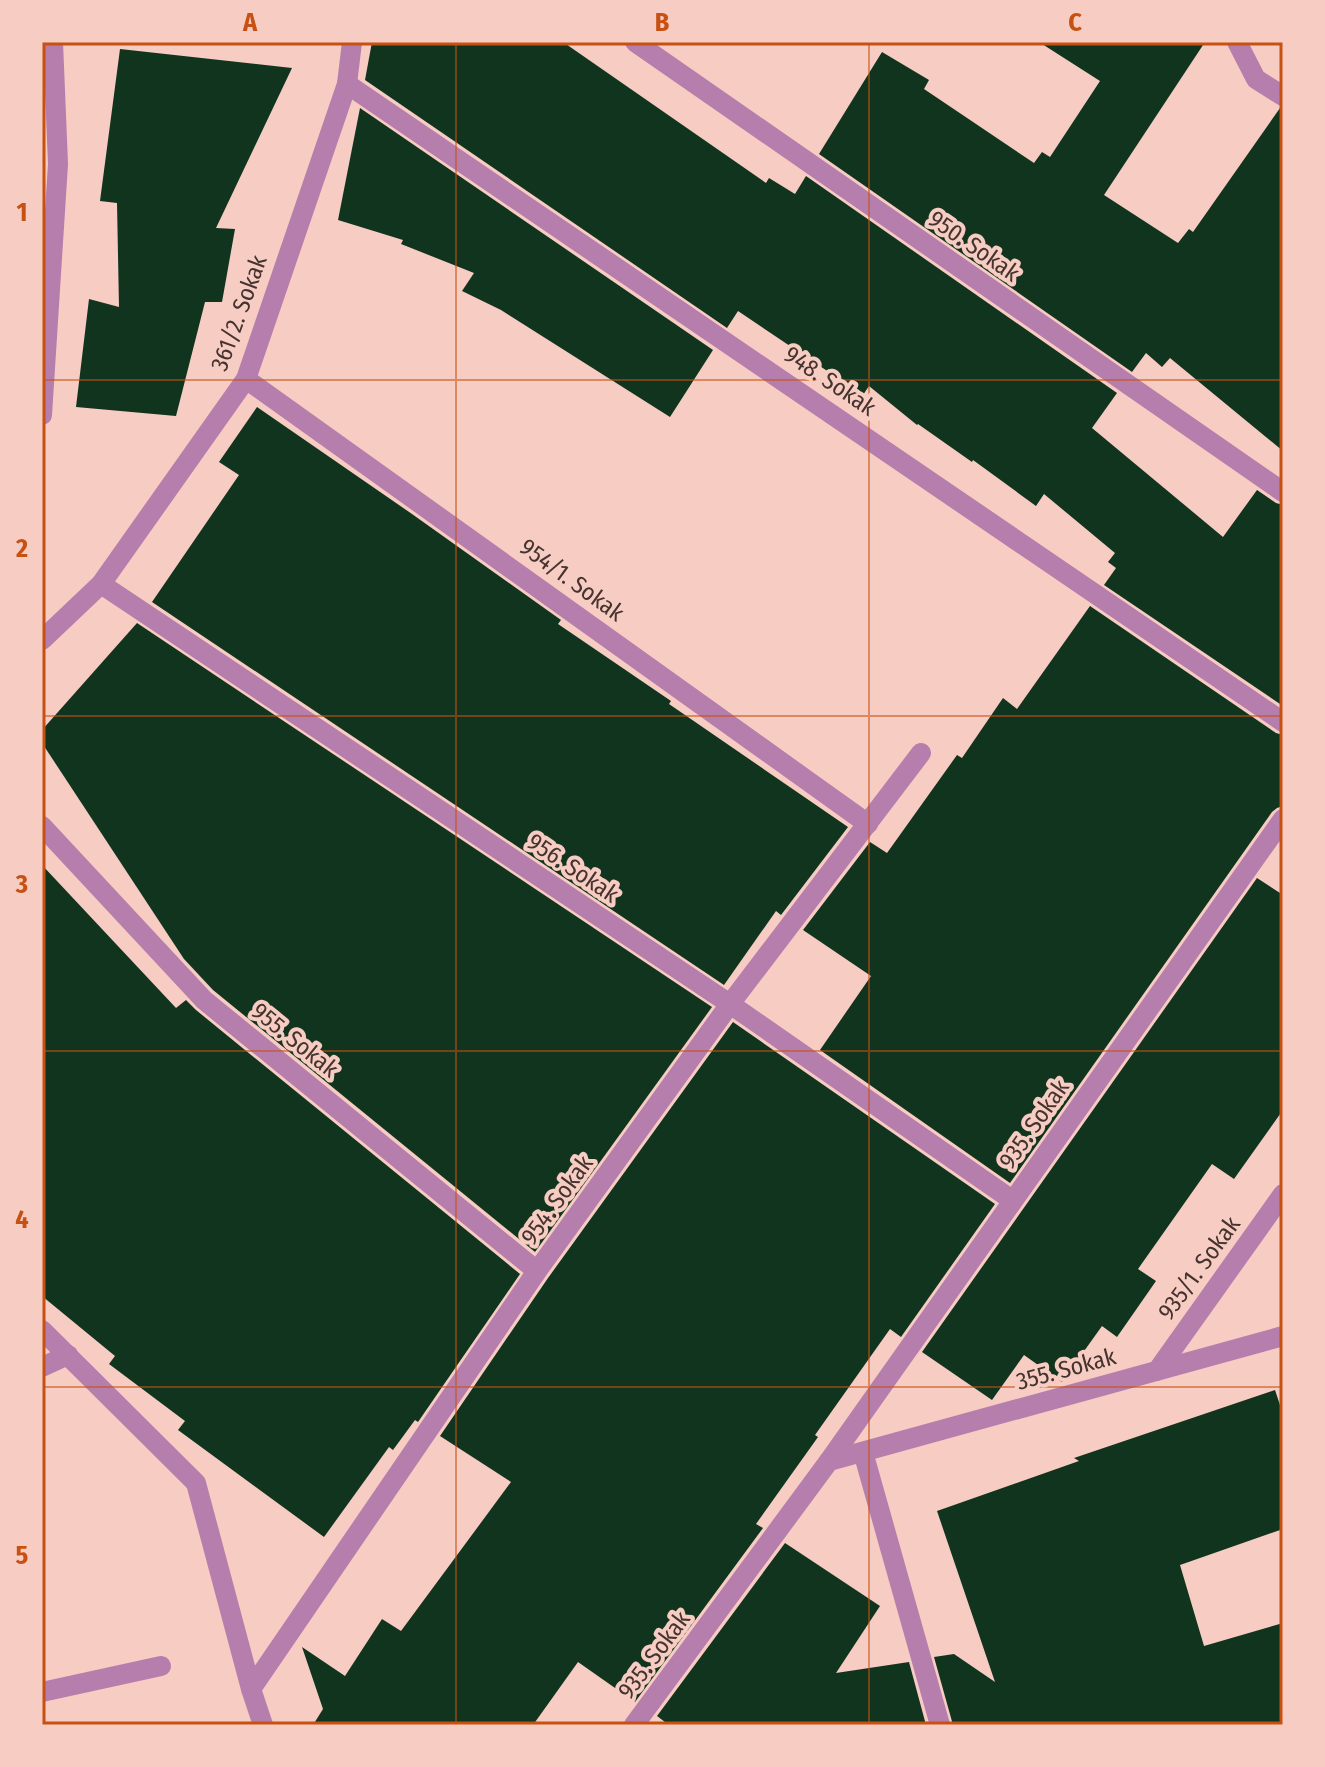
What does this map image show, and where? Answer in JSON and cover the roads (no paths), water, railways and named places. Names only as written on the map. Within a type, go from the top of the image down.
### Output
[{"type":"street","points":[[42,415],[58,164],[53,42]]},
{"type":"street","name":"361/2. Sokak","points":[[42,640],[101,584],[246,379],[347,84],[352,42]]},
{"type":"street","name":"950. Sokak","points":[[635,42],[1283,492]]},
{"type":"street","points":[[1237,42],[1256,79],[1283,96]]},
{"type":"street","name":"948. Sokak","points":[[347,84],[1283,722]]},
{"type":"street","name":"954/1. Sokak","points":[[246,379],[868,824]]},
{"type":"street","name":"956. Sokak","points":[[101,584],[730,1004],[1012,1200]]},
{"type":"street","name":"954. Sokak","points":[[251,1689],[537,1271],[730,1004],[921,753]]},
{"type":"street","name":"935. Sokak","points":[[634,1725],[829,1461],[1283,819]]},
{"type":"street","name":"955. Sokak","points":[[42,826],[204,1000],[537,1271]]},
{"type":"street","name":"935/1. Sokak","points":[[1157,1371],[1283,1194]]},
{"type":"street","points":[[42,1330],[196,1483],[263,1725]]},
{"type":"street","name":"355. Sokak","points":[[863,1452],[1283,1336]]},
{"type":"street","points":[[42,1367],[68,1355]]},
{"type":"street","points":[[829,1461],[863,1452],[940,1725]]},
{"type":"street","points":[[42,1692],[161,1666]]}]
